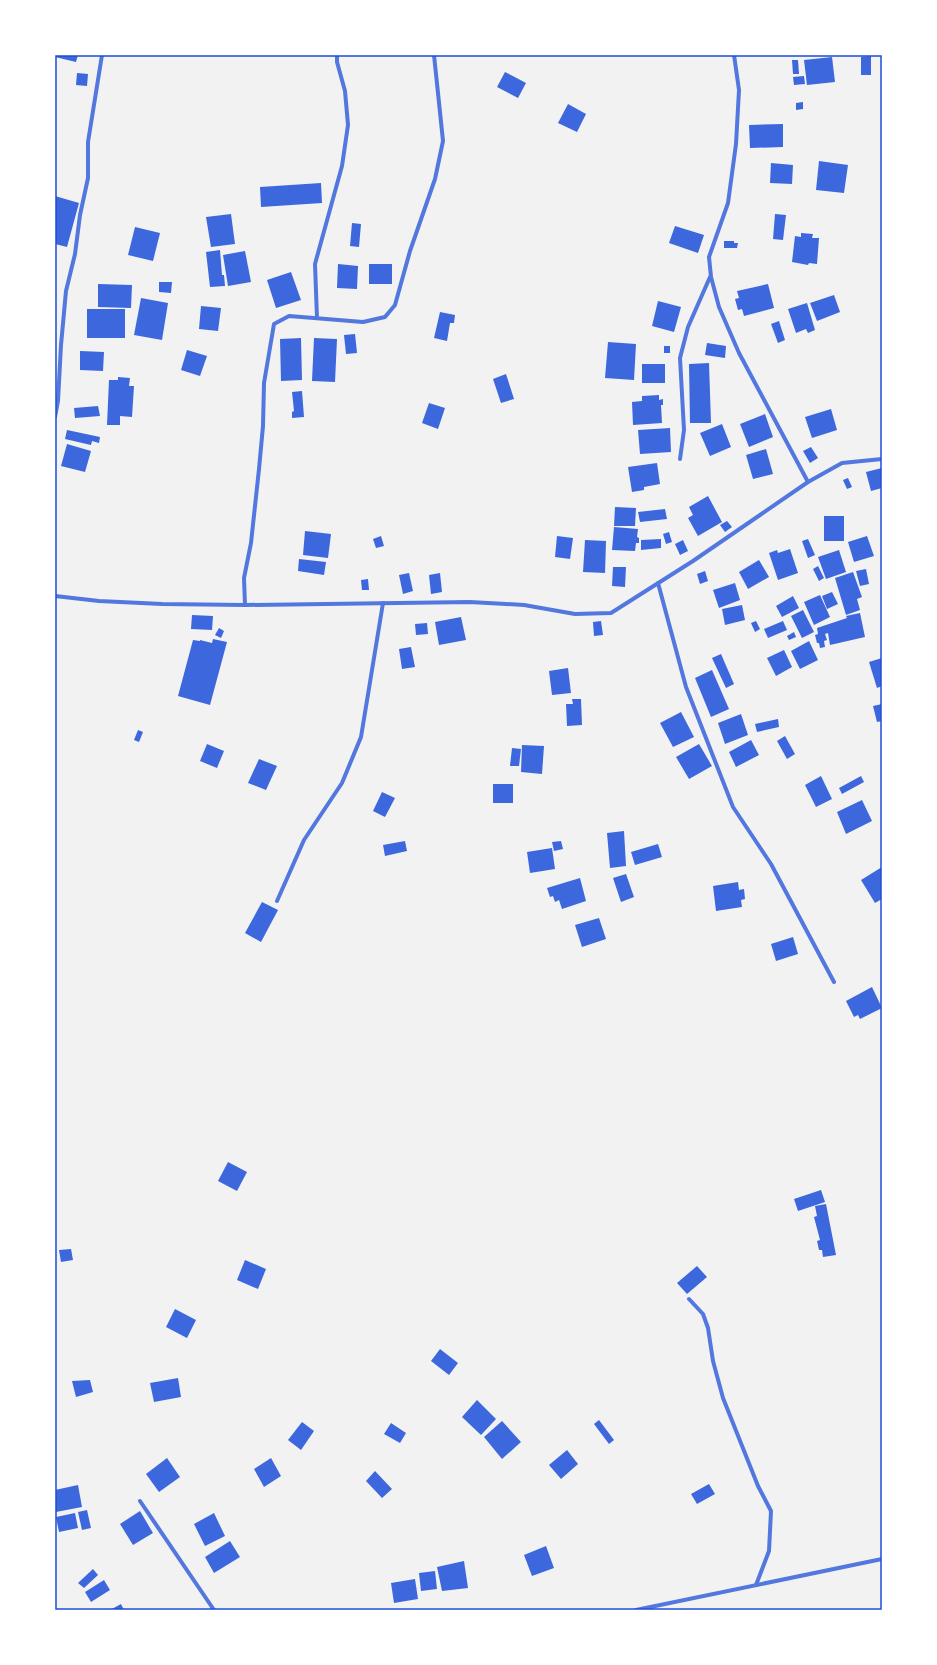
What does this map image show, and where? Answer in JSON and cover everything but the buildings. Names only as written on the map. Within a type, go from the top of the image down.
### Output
[{"type":"street","points":[[55,417],[58,401],[66,291],[76,254],[80,215],[88,178],[88,142],[102,55]]},
{"type":"street","points":[[316,318],[315,264],[342,166],[348,125],[345,91],[337,62],[337,55]]},
{"type":"street","points":[[245,605],[244,578],[251,543],[264,426],[264,383],[274,324],[289,316],[363,322],[385,317],[394,305],[410,251],[435,179],[443,141],[434,55]]},
{"type":"street","points":[[734,55],[739,90],[736,144],[728,203],[709,257],[711,277],[719,307],[739,353],[808,482]]},
{"type":"street","points":[[680,459],[684,430],[680,358],[688,327],[711,277]]},
{"type":"street","points":[[55,596],[99,601],[245,605],[470,602],[524,605],[575,614],[611,613],[693,561],[808,482],[842,463],[882,459]]},
{"type":"street","points":[[658,583],[686,687],[733,807],[771,864],[834,982]]},
{"type":"street","points":[[277,901],[304,840],[342,783],[361,737],[383,603]]},
{"type":"street","points":[[689,1299],[703,1314],[708,1328],[713,1362],[722,1398],[758,1486],[771,1511],[769,1551],[756,1585]]},
{"type":"street","points":[[140,1501],[214,1610]]},
{"type":"street","points":[[636,1610],[882,1559]]}]
